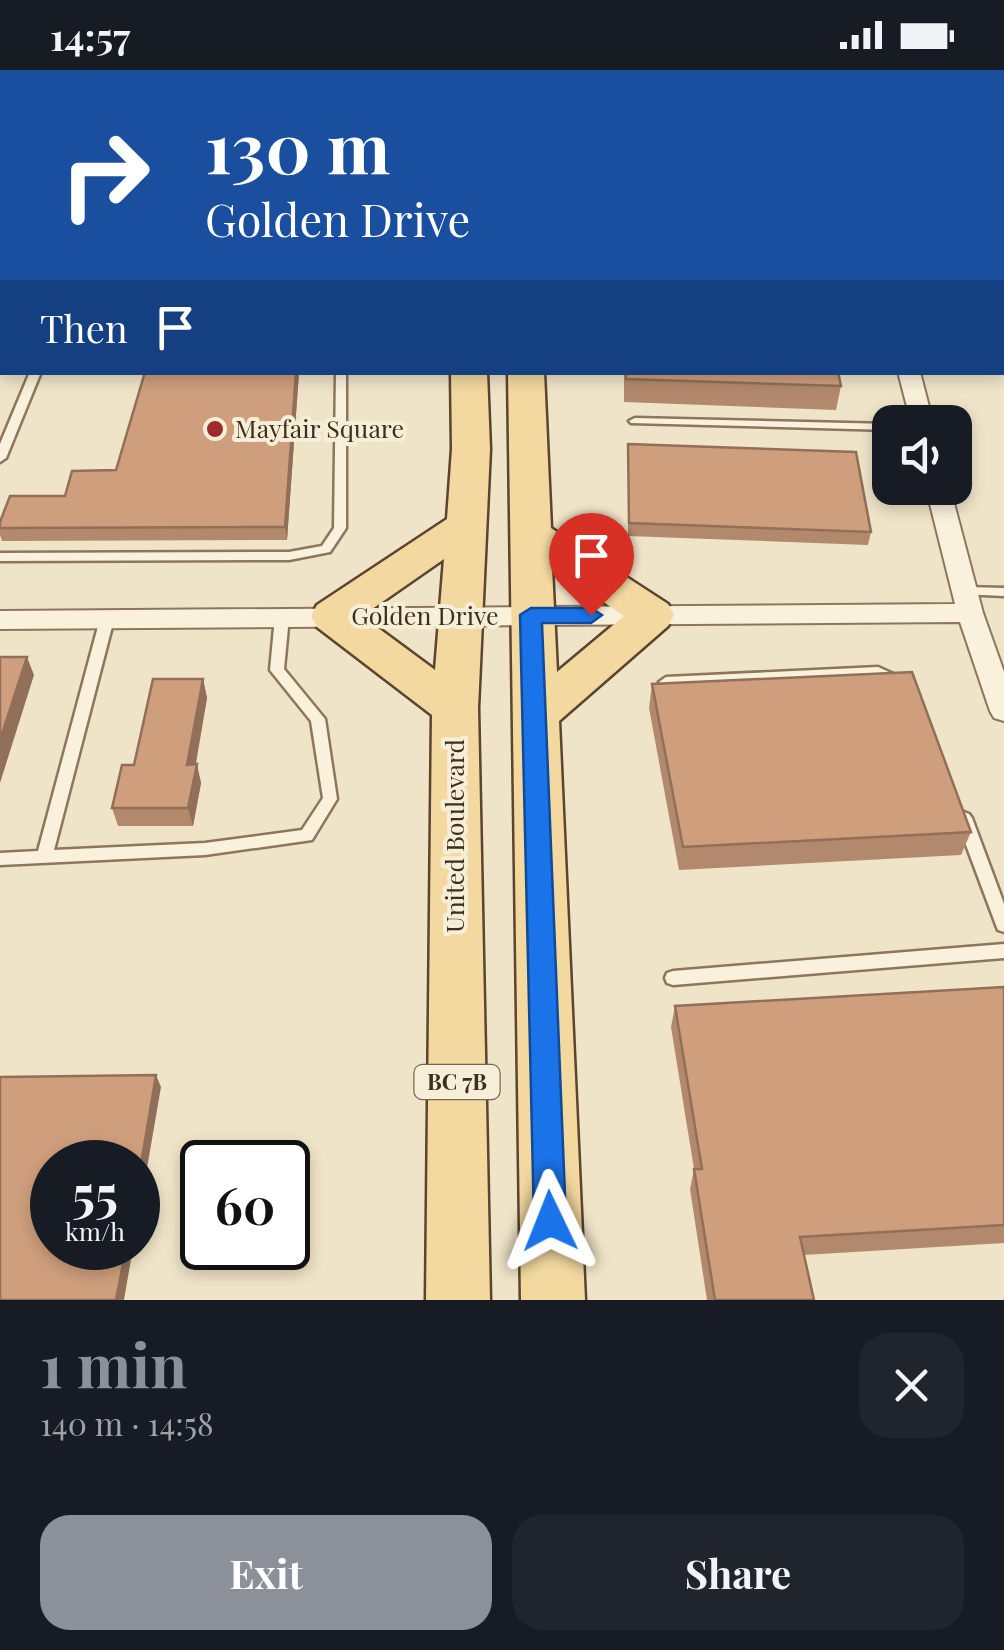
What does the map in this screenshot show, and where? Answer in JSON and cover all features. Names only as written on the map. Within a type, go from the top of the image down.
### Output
[{"type":"main road","name":"United Boulevard","points":[[458,1300],[455,708],[470,449],[470,375]]},
{"type":"main road","points":[[526,375],[552,1300]]},
{"type":"main road","points":[[455,708],[332,616],[464,526]]},
{"type":"main road","points":[[530,533],[653,615],[534,716]]},
{"type":"street","points":[[910,375],[918,405]]},
{"type":"street","points":[[942,505],[968,602],[1004,712]]},
{"type":"street","name":"Golden Drive","points":[[0,620],[653,615],[968,602]]},
{"type":"lane","points":[[0,458],[35,375]]},
{"type":"lane","points":[[0,558],[289,556],[326,548],[340,528],[341,375]]},
{"type":"lane","points":[[635,420],[872,427]]},
{"type":"lane","points":[[968,602],[1004,592]]},
{"type":"lane","points":[[0,859],[205,849],[307,836],[330,800],[318,720],[277,670],[282,617]]},
{"type":"lane","points":[[44,858],[107,619]]},
{"type":"lane","points":[[666,682],[878,672],[905,687]]},
{"type":"lane","points":[[958,801],[1004,925]]},
{"type":"lane","points":[[673,978],[1004,951]]},
{"type":"building","name":"Mayfair Square","points":[[144,375],[296,375],[285,527],[0,528],[10,496],[65,496],[72,471],[116,470]]},
{"type":"building","points":[[626,375],[839,375],[841,386],[626,379]]},
{"type":"building","points":[[628,444],[856,452],[871,532],[629,523]]},
{"type":"building","points":[[0,657],[27,657],[0,740]]},
{"type":"building","points":[[912,672],[971,832],[683,847],[652,684]]},
{"type":"building","points":[[153,679],[203,679],[187,765],[197,764],[188,808],[112,808],[122,765],[134,765]]},
{"type":"building","points":[[1004,987],[1004,1225],[800,1237],[814,1300],[715,1300],[694,1169],[702,1169],[675,1006]]},
{"type":"building","points":[[156,1075],[145,1140],[30,1140],[30,1270],[122,1270],[116,1300],[0,1300],[0,1077]]},
{"type":"place","name":"Mayfair Square","points":[[215,429]]},
{"type":"route","points":[[550,1221],[531,615],[591,615]]}]
